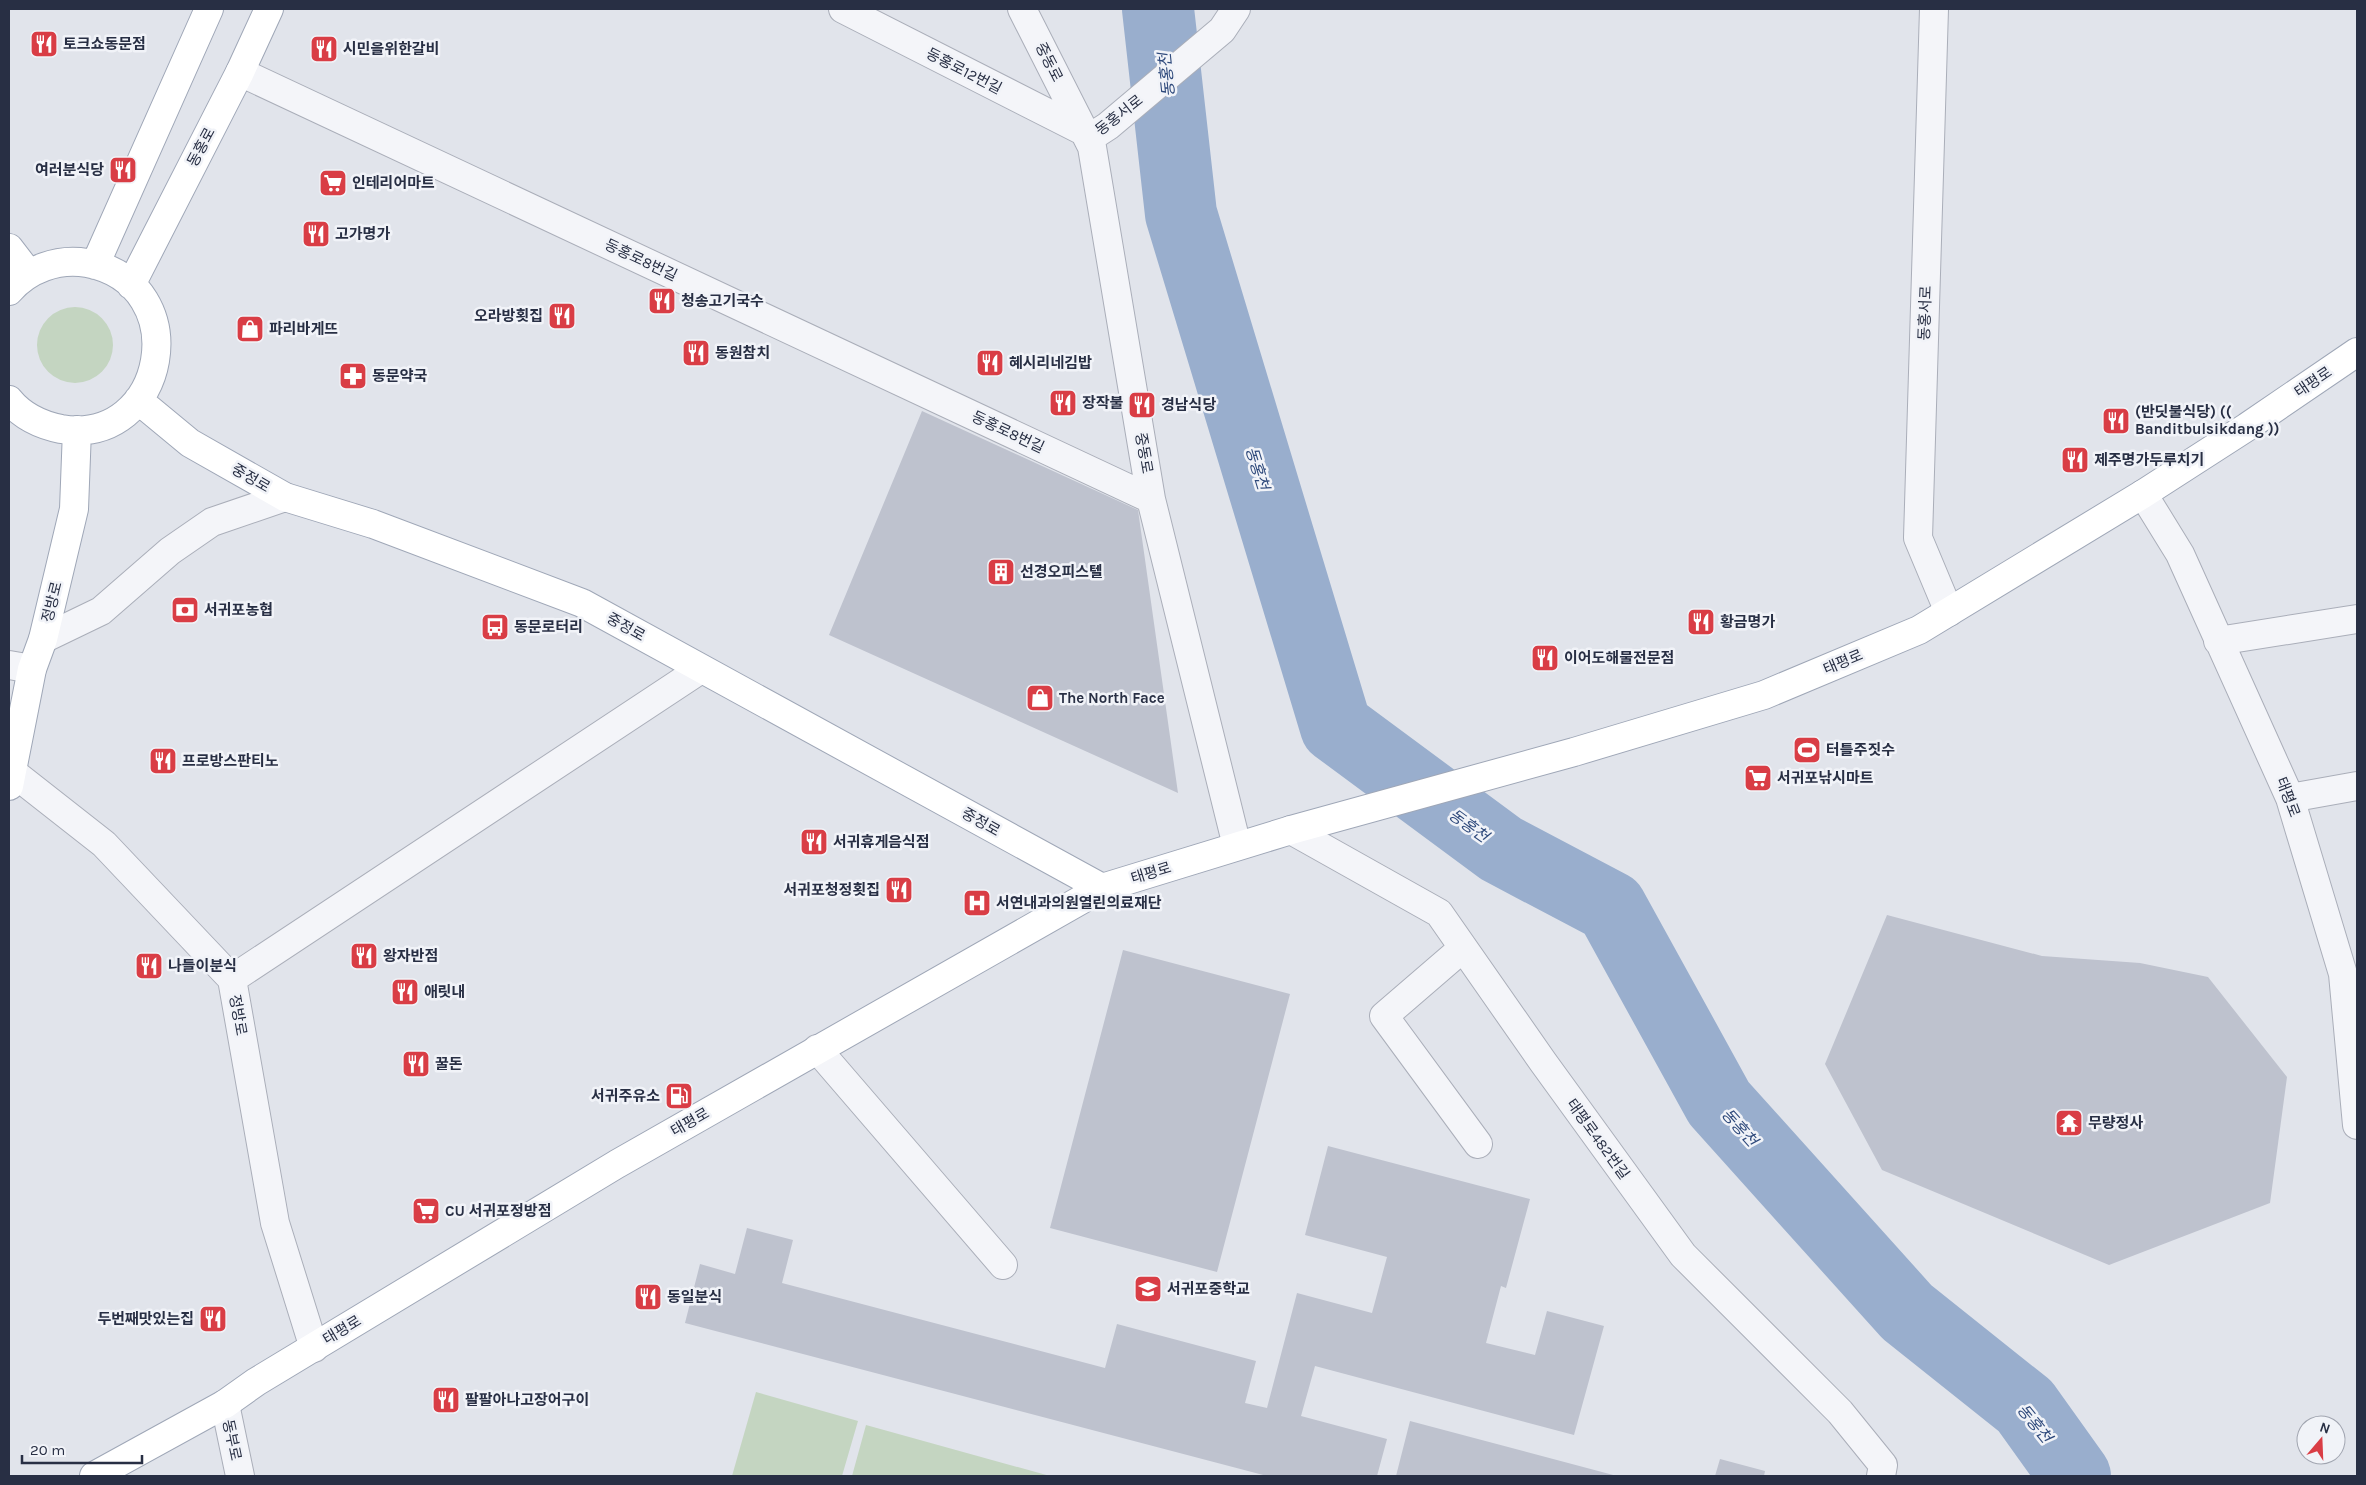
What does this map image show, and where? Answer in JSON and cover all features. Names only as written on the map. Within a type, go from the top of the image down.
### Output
[{"type":"main road","points":[[95,265],[209,9]]},
{"type":"main road","name":"동홍로","points":[[131,284],[240,72],[269,9]]},
{"type":"main road","points":[[9,248],[29,274]]},
{"type":"main road","points":[[9,291],[29,274],[42,267],[62,262],[95,265],[108,269],[131,284],[148,307],[154,320],[158,348],[152,376],[138,400],[106,424],[77,430],[52,427],[40,423],[19,411],[9,400]]},
{"type":"main road","name":"태평로","points":[[94,1476],[225,1404],[617,1164],[1102,888],[1302,827],[1516,768],[1764,695],[1919,630],[2143,494],[2247,427],[2357,352]]},
{"type":"main road","name":"중정로","points":[[138,400],[190,443],[285,497],[372,524],[582,603],[1102,888]]},
{"type":"main road","name":"정방로","points":[[9,777],[20,667],[43,639],[74,509],[77,430]]},
{"type":"street","name":"동홍로12번길","points":[[842,9],[1086,136]]},
{"type":"street","name":"중동로","points":[[1022,9],[1086,136],[1094,157],[1151,499],[1237,846]]},
{"type":"street","name":"동홍서로","points":[[1934,9],[1918,538],[1949,612]]},
{"type":"street","name":"동홍서로","points":[[1086,136],[1108,126],[1229,19]]},
{"type":"street","name":"동홍로8번길","points":[[240,72],[1151,499]]},
{"type":"street","name":"태평로","points":[[2143,494],[2180,554],[2290,798],[2350,972],[2357,1125]]},
{"type":"street","points":[[43,639],[101,611],[170,551],[212,522],[285,497]]},
{"type":"street","points":[[2218,641],[2357,619]]},
{"type":"street","points":[[232,979],[701,669]]},
{"type":"street","name":"정방로","points":[[9,777],[104,844],[232,979],[275,1223],[314,1348]]},
{"type":"street","points":[[2290,798],[2357,786]]},
{"type":"street","name":"태평로482번길","points":[[1302,827],[1439,913],[1543,1062],[1683,1255],[1840,1412],[1883,1465],[1881,1476]]},
{"type":"street","points":[[1463,948],[1384,1016],[1478,1144]]},
{"type":"street","points":[[817,1050],[1003,1265]]},
{"type":"street","name":"동부로","points":[[225,1404],[240,1476]]},
{"type":"green space","points":[[75,307],[89,310],[102,318],[110,331],[113,345],[110,359],[102,372],[89,380],[75,383],[61,380],[48,372],[40,359],[37,345],[40,331],[48,318],[61,310]]},
{"type":"green space","points":[[756,1392],[858,1421],[842,1476],[732,1476]]},
{"type":"green space","points":[[866,1425],[1050,1476],[852,1476]]},
{"type":"building","name":"선경오피스텔","points":[[922,411],[1138,510],[1178,793],[829,635]]},
{"type":"building","name":"무량정사","points":[[1887,915],[2042,956],[2140,963],[2208,977],[2287,1077],[2270,1203],[2109,1265],[1882,1170],[1825,1064]]},
{"type":"building","points":[[1123,950],[1290,994],[1217,1272],[1050,1228]]},
{"type":"building","points":[[1328,1146],[1530,1199],[1506,1288],[1501,1286],[1486,1343],[1535,1355],[1547,1311],[1604,1326],[1574,1435],[1315,1366],[1301,1416],[1387,1439],[1377,1476],[1267,1476],[685,1323],[700,1264],[735,1274],[747,1228],[793,1240],[782,1283],[1105,1368],[1117,1324],[1256,1361],[1245,1403],[1267,1408],[1297,1293],[1372,1313],[1387,1257],[1305,1235]]},
{"type":"building","points":[[1410,1421],[1617,1476],[1396,1476]]},
{"type":"building","points":[[1720,1459],[1765,1471],[1764,1476],[1715,1476]]},
{"type":"waterway","name":"동홍천","points":[[1158,9],[1181,214],[1336,727],[1501,849],[1611,907],[1719,1103],[1907,1312],[2025,1406],[2075,1476]]},
{"type":"place","name":"토크쇼동문점","points":[[44,44]]},
{"type":"place","name":"시민을위한갈비","points":[[324,49]]},
{"type":"place","name":"여러분식당","points":[[123,170]]},
{"type":"place","name":"인테리어마트","points":[[333,183]]},
{"type":"place","name":"고가명가","points":[[316,234]]},
{"type":"place","name":"청송고기국수","points":[[662,301]]},
{"type":"place","name":"오라방횟집","points":[[562,316]]},
{"type":"place","name":"파리바게뜨","points":[[250,329]]},
{"type":"place","name":"동원참치","points":[[696,353]]},
{"type":"place","name":"혜시리네김밥","points":[[990,363]]},
{"type":"place","name":"동문약국","points":[[353,376]]},
{"type":"place","name":"장작불","points":[[1063,403]]},
{"type":"place","name":"경남식당","points":[[1142,405]]},
{"type":"place","name":"(반딧불식당) (( Banditbulsikdang ))","points":[[2116,421]]},
{"type":"place","name":"제주명가두루치기","points":[[2075,460]]},
{"type":"place","name":"선경오피스텔","points":[[1001,572]]},
{"type":"place","name":"서귀포농협","points":[[185,610]]},
{"type":"place","name":"황금명가","points":[[1701,622]]},
{"type":"place","name":"동문로터리","points":[[495,627]]},
{"type":"place","name":"이어도해물전문점","points":[[1545,658]]},
{"type":"place","name":"The North Face","points":[[1040,698]]},
{"type":"place","name":"터틀주짓수","points":[[1807,750]]},
{"type":"place","name":"프로방스판티노","points":[[163,761]]},
{"type":"place","name":"서귀포낚시마트","points":[[1758,778]]},
{"type":"place","name":"서귀휴게음식점","points":[[814,842]]},
{"type":"place","name":"서귀포청정횟집","points":[[899,890]]},
{"type":"place","name":"서연내과의원열린의료재단","points":[[977,903]]},
{"type":"place","name":"왕자반점","points":[[364,956]]},
{"type":"place","name":"나들이분식","points":[[149,966]]},
{"type":"place","name":"애릿내","points":[[405,992]]},
{"type":"place","name":"꿀돈","points":[[416,1064]]},
{"type":"place","name":"서귀주유소","points":[[679,1096]]},
{"type":"place","name":"무량정사","points":[[2069,1123]]},
{"type":"place","name":"CU 서귀포정방점","points":[[426,1211]]},
{"type":"place","name":"서귀포중학교","points":[[1148,1289]]},
{"type":"place","name":"동일분식","points":[[648,1297]]},
{"type":"place","name":"두번째맛있는집","points":[[213,1319]]},
{"type":"place","name":"팔팔아나고장어구이","points":[[446,1400]]}]
